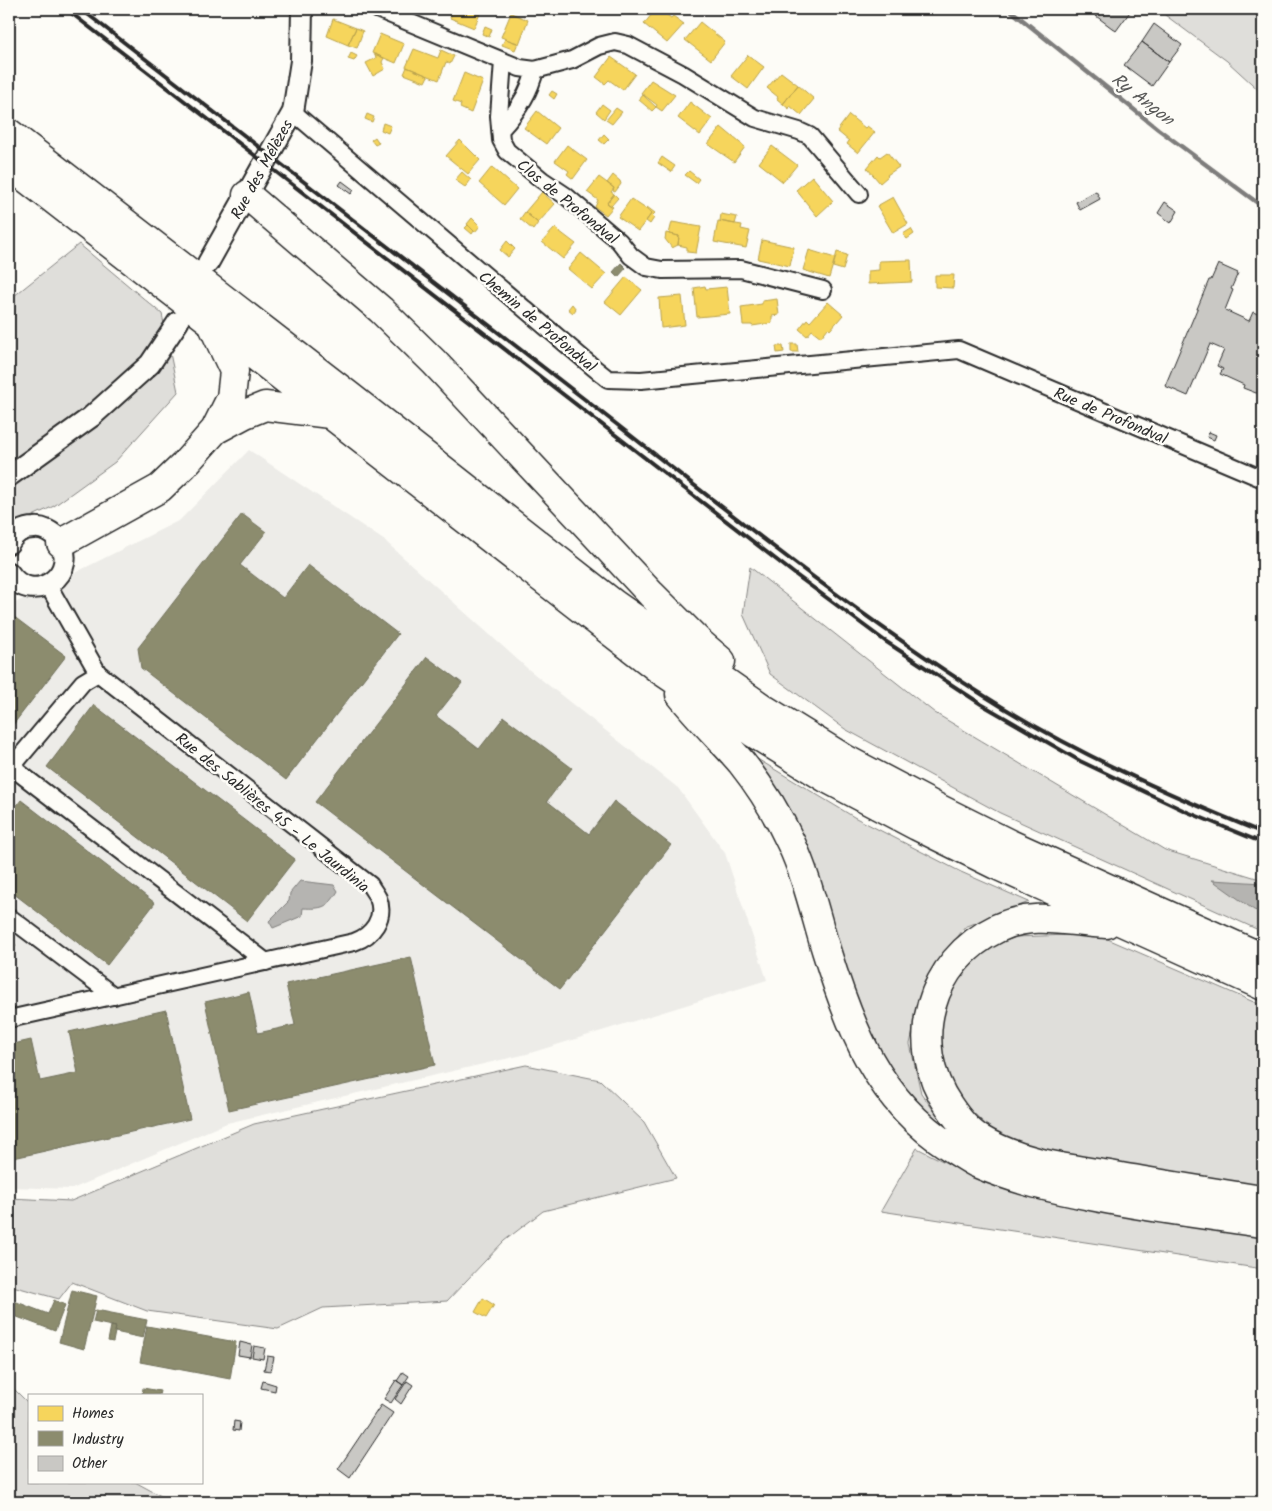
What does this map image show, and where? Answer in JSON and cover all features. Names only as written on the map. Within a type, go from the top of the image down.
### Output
[{"type":"highway","points":[[9,133],[348,395],[614,604],[764,709],[845,759],[1010,844],[1263,958]]},
{"type":"highway","points":[[9,165],[660,670],[752,732],[826,778],[996,866],[1263,986]]},
{"type":"highway","points":[[247,195],[381,310],[434,362],[651,594],[700,643],[738,676],[764,709]]},
{"type":"highway","points":[[61,543],[160,488],[184,465],[215,430],[231,398],[234,371],[210,320]]},
{"type":"highway","points":[[215,430],[264,406],[332,414]]},
{"type":"highway","points":[[660,670],[695,713],[741,763],[768,801],[791,843],[808,887],[826,951],[849,1020],[871,1065],[898,1103],[930,1134],[974,1162],[1017,1179],[1049,1188],[1124,1203],[1263,1223]]},
{"type":"highway","points":[[1128,926],[1058,918],[1027,918],[998,928],[971,944],[949,967],[936,993],[928,1017],[926,1039],[930,1068],[940,1092],[956,1117],[978,1138],[1009,1154],[1049,1166],[1263,1200]]},
{"type":"street","name":"Rue des Mélèzes","points":[[208,263],[293,112],[301,61],[302,9]]},
{"type":"street","points":[[377,9],[520,68],[535,70],[572,60],[599,46],[615,42],[628,45],[683,74],[755,118],[810,136],[859,194]]},
{"type":"street","name":"Clos de Profondval","points":[[503,61],[499,116],[500,140],[507,151],[542,180],[566,196],[619,241],[631,256],[646,267],[662,270],[741,269],[822,290]]},
{"type":"street","points":[[501,129],[510,120],[532,85],[535,70]]},
{"type":"street","name":"Chemin de Profondval","points":[[293,112],[592,367],[608,378],[640,380],[958,350]]},
{"type":"street","points":[[9,476],[91,417],[150,364],[178,322]]},
{"type":"street","name":"Rue de Profondval","points":[[958,350],[1263,479]]},
{"type":"street","points":[[9,543],[18,533],[27,528],[46,530],[61,543],[65,561],[63,570],[58,578],[50,584],[38,588],[24,586],[10,577]]},
{"type":"street","name":"Rue des Sablières 45 - Le Jaurdinia","points":[[9,1019],[364,939],[375,928],[380,915],[379,899],[370,885],[98,673],[52,592],[50,584]]},
{"type":"street","points":[[98,673],[83,682],[10,767],[266,962]]},
{"type":"street","points":[[9,918],[114,996]]},
{"type":"shaded area","points":[[1157,9],[1263,9],[1263,94],[1227,61]]},
{"type":"shaded area","points":[[79,244],[162,314],[178,392],[115,462],[54,506],[20,522],[9,530],[9,300]]},
{"type":"shaded area","points":[[249,450],[385,541],[528,669],[678,788],[725,853],[767,980],[527,1054],[227,1123],[72,1189],[9,1187],[9,606],[180,520]]},
{"type":"shaded area","points":[[750,567],[935,713],[1165,850],[1263,880],[1263,932],[1000,813],[845,729],[770,674],[743,614]]},
{"type":"shaded area","points":[[749,754],[854,817],[961,872],[1029,902],[965,927],[924,982],[910,1044],[921,1093],[954,1138],[906,1094],[870,1042]]},
{"type":"shaded area","points":[[1212,880],[1263,883],[1263,913],[1254,910]]},
{"type":"shaded area","points":[[300,881],[334,885],[338,891],[328,904],[320,908],[303,908],[302,916],[273,928],[269,921],[289,901],[290,893]]},
{"type":"shaded area","points":[[1096,934],[1263,1006],[1263,1188],[1088,1161],[1001,1139],[962,1102],[939,1056],[944,998],[983,951],[1015,937]]},
{"type":"shaded area","points":[[526,1065],[600,1080],[644,1122],[676,1178],[543,1211],[504,1241],[447,1301],[323,1308],[278,1329],[147,1311],[72,1282],[59,1299],[9,1285],[9,1198],[71,1201],[254,1124]]},
{"type":"shaded area","points":[[917,1148],[984,1182],[1140,1219],[1263,1236],[1263,1269],[881,1211]]},
{"type":"shaded area","points":[[9,1384],[28,1403],[28,1484],[139,1484],[172,1502],[9,1502]]},
{"type":"building: Homes","points":[[454,9],[482,9],[474,28],[450,18]]},
{"type":"building: Homes","points":[[656,9],[659,9],[671,18],[673,16],[684,24],[667,43],[644,24]]},
{"type":"building: Homes","points":[[511,13],[528,20],[519,44],[501,37]]},
{"type":"building: Homes","points":[[333,19],[356,28],[348,45],[327,36]]},
{"type":"building: Homes","points":[[700,22],[725,42],[711,60],[685,40]]},
{"type":"building: Homes","points":[[485,26],[492,29],[489,37],[482,34]]},
{"type":"building: Homes","points":[[356,28],[363,31],[357,48],[348,45]]},
{"type":"building: Homes","points":[[380,34],[404,44],[396,63],[372,53]]},
{"type":"building: Homes","points":[[505,39],[518,43],[515,50],[502,45]]},
{"type":"building: Homes","points":[[414,49],[438,58],[441,50],[454,56],[450,64],[446,62],[439,80],[406,67]]},
{"type":"building: Homes","points":[[351,53],[357,56],[354,61],[348,59]]},
{"type":"building: Homes","points":[[375,54],[384,58],[382,62],[385,69],[373,76],[366,63],[376,58]]},
{"type":"building: Homes","points":[[748,55],[764,67],[748,89],[731,76]]},
{"type":"building: Homes","points":[[611,57],[635,74],[623,90],[609,80],[605,84],[596,77]]},
{"type":"building: Homes","points":[[407,67],[428,76],[425,82],[404,74]]},
{"type":"building: Homes","points":[[781,72],[798,85],[783,104],[767,88]]},
{"type":"building: Homes","points":[[464,73],[483,81],[471,113],[460,108],[461,104],[453,101]]},
{"type":"building: Homes","points":[[651,80],[675,95],[662,111],[641,93]]},
{"type":"building: Homes","points":[[798,85],[814,99],[801,115],[790,106],[789,109],[783,104]]},
{"type":"building: Homes","points":[[552,91],[557,94],[554,99],[549,95]]},
{"type":"building: Homes","points":[[643,95],[656,107],[652,111],[639,100]]},
{"type":"building: Homes","points":[[690,102],[712,119],[700,135],[678,118]]},
{"type":"building: Homes","points":[[602,104],[610,110],[604,119],[596,112]]},
{"type":"building: Homes","points":[[616,108],[622,112],[612,124],[606,120]]},
{"type":"building: Homes","points":[[537,111],[558,128],[546,144],[524,128]]},
{"type":"building: Homes","points":[[367,114],[374,117],[372,122],[365,119]]},
{"type":"building: Homes","points":[[849,115],[865,128],[867,126],[875,132],[858,153],[847,144],[849,141],[837,131]]},
{"type":"building: Homes","points":[[383,123],[391,126],[388,133],[381,130]]},
{"type":"building: Homes","points":[[721,127],[745,147],[734,162],[708,144]]},
{"type":"building: Homes","points":[[604,134],[609,139],[604,144],[599,140]]},
{"type":"building: Homes","points":[[375,137],[379,143],[375,145],[371,140]]},
{"type":"building: Homes","points":[[460,140],[480,160],[468,174],[446,156]]},
{"type":"building: Homes","points":[[567,145],[587,160],[573,179],[567,174],[569,171],[555,161]]},
{"type":"building: Homes","points":[[772,146],[797,165],[783,182],[759,163]]},
{"type":"building: Homes","points":[[887,152],[899,167],[887,175],[880,183],[867,168],[878,155],[880,157]]},
{"type":"building: Homes","points":[[662,157],[675,166],[671,172],[658,163]]},
{"type":"building: Homes","points":[[492,167],[517,189],[504,205],[479,183]]},
{"type":"building: Homes","points":[[689,171],[699,179],[696,183],[685,175]]},
{"type":"building: Homes","points":[[462,172],[471,180],[465,187],[455,180]]},
{"type":"building: Homes","points":[[613,175],[621,184],[615,192],[613,191],[614,188],[607,183]]},
{"type":"building: Homes","points":[[812,176],[833,201],[817,216],[796,190]]},
{"type":"building: Homes","points":[[599,177],[614,188],[611,192],[614,194],[607,203],[613,207],[606,215],[595,207],[598,200],[587,192]]},
{"type":"building: Homes","points":[[542,192],[555,204],[538,223],[525,212]]},
{"type":"building: Homes","points":[[614,194],[618,198],[611,206],[607,203]]},
{"type":"building: Homes","points":[[893,197],[908,224],[893,233],[877,206]]},
{"type":"building: Homes","points":[[631,199],[652,213],[638,231],[618,217]]},
{"type":"building: Homes","points":[[647,207],[655,213],[650,224],[646,221],[652,213]]},
{"type":"building: Homes","points":[[525,212],[538,223],[533,230],[520,219]]},
{"type":"building: Homes","points":[[721,214],[737,217],[735,224],[720,221]]},
{"type":"building: Homes","points":[[472,218],[480,226],[475,232],[467,224]]},
{"type":"building: Homes","points":[[718,221],[742,225],[741,229],[750,231],[746,248],[714,242]]},
{"type":"building: Homes","points":[[672,222],[701,227],[696,253],[687,252],[687,247],[678,245],[679,236],[669,234]]},
{"type":"building: Homes","points":[[468,225],[474,231],[472,234],[465,228]]},
{"type":"building: Homes","points":[[555,228],[576,244],[563,259],[542,242]]},
{"type":"building: Homes","points":[[911,229],[914,234],[907,239],[903,234]]},
{"type":"building: Homes","points":[[666,233],[679,236],[678,245],[672,248],[665,239]]},
{"type":"building: Homes","points":[[762,240],[794,247],[790,266],[758,259]]},
{"type":"building: Homes","points":[[507,241],[515,249],[508,257],[500,250]]},
{"type":"building: Homes","points":[[809,250],[835,258],[829,278],[803,270]]},
{"type":"building: Homes","points":[[837,252],[847,255],[843,270],[833,267]]},
{"type":"building: Homes","points":[[581,253],[606,274],[592,289],[568,269]]},
{"type":"building: Homes","points":[[911,260],[912,282],[868,284],[868,271],[879,270],[879,261]]},
{"type":"building: Homes","points":[[935,275],[954,275],[953,288],[935,287]]},
{"type":"building: Homes","points":[[626,277],[642,290],[621,315],[605,302]]},
{"type":"building: Homes","points":[[705,286],[706,289],[727,287],[730,314],[697,317],[694,288]]},
{"type":"building: Homes","points":[[682,296],[685,325],[661,328],[659,298]]},
{"type":"building: Homes","points":[[777,299],[779,315],[772,316],[772,323],[752,326],[743,325],[741,307],[762,304],[762,301]]},
{"type":"building: Homes","points":[[828,302],[843,315],[821,337],[812,330],[807,336],[799,329],[807,319],[810,322]]},
{"type":"building: Homes","points":[[572,304],[576,309],[573,313],[568,309]]},
{"type":"building: Homes","points":[[791,344],[797,344],[798,352],[791,352]]},
{"type":"building: Homes","points":[[776,346],[783,346],[784,352],[777,353]]},
{"type":"building: Homes","points":[[483,1298],[494,1305],[486,1318],[475,1312]]},
{"type":"building: Industry","points":[[621,263],[626,268],[618,277],[613,272]]},
{"type":"building: Industry","points":[[242,514],[266,532],[240,565],[283,598],[308,565],[398,634],[286,780],[141,668],[138,648]]},
{"type":"building: Industry","points":[[9,613],[66,656],[9,730]]},
{"type":"building: Industry","points":[[427,657],[462,683],[436,716],[479,749],[504,717],[572,768],[547,801],[589,834],[614,801],[671,845],[560,989],[315,802]]},
{"type":"building: Industry","points":[[94,705],[295,859],[247,921],[47,767]]},
{"type":"building: Industry","points":[[21,800],[155,903],[107,965],[9,890],[9,816]]},
{"type":"building: Industry","points":[[9,940],[16,945],[9,953]]},
{"type":"building: Industry","points":[[411,957],[435,1065],[229,1110],[205,1002],[249,992],[258,1033],[295,1025],[286,984]]},
{"type":"building: Industry","points":[[166,1010],[190,1119],[9,1159],[9,1045],[31,1040],[40,1081],[78,1073],[69,1032]]},
{"type":"building: Industry","points":[[72,1290],[97,1296],[84,1349],[59,1342]]},
{"type":"building: Industry","points":[[9,1299],[48,1314],[54,1300],[65,1305],[55,1331],[9,1314]]},
{"type":"building: Industry","points":[[96,1310],[147,1320],[143,1338],[115,1332],[116,1327],[93,1322]]},
{"type":"building: Industry","points":[[111,1326],[116,1327],[113,1342],[108,1341]]},
{"type":"building: Industry","points":[[147,1326],[236,1342],[230,1379],[140,1362]]},
{"type":"building: Industry","points":[[143,1388],[160,1391],[159,1394],[142,1394]]},
{"type":"building: Other","points":[[1089,9],[1132,9],[1116,31]]},
{"type":"building: Other","points":[[1154,24],[1182,45],[1169,62],[1142,42]]},
{"type":"building: Other","points":[[1142,42],[1169,62],[1152,86],[1124,65]]},
{"type":"building: Other","points":[[1263,157],[1263,167],[1259,164]]},
{"type":"building: Other","points":[[342,181],[354,190],[351,194],[339,185]]},
{"type":"building: Other","points":[[1096,191],[1100,199],[1080,210],[1076,202]]},
{"type":"building: Other","points":[[1165,202],[1178,211],[1171,223],[1158,213]]},
{"type":"building: Other","points":[[1218,264],[1238,273],[1225,310],[1249,321],[1253,312],[1263,316],[1263,391],[1256,393],[1243,388],[1244,385],[1220,374],[1223,369],[1217,366],[1224,350],[1210,344],[1188,396],[1165,386],[1209,280],[1211,280]]},
{"type":"building: Other","points":[[1209,432],[1216,435],[1214,440],[1207,437]]},
{"type":"building: Other","points":[[240,1342],[252,1345],[250,1357],[238,1355]]},
{"type":"building: Other","points":[[254,1346],[265,1348],[263,1359],[252,1357]]},
{"type":"building: Other","points":[[267,1356],[274,1357],[271,1371],[264,1370]]},
{"type":"building: Other","points":[[403,1372],[409,1376],[403,1385],[397,1381]]},
{"type":"building: Other","points":[[396,1380],[403,1385],[391,1403],[384,1399]]},
{"type":"building: Other","points":[[263,1381],[276,1385],[275,1391],[261,1388]]},
{"type":"building: Other","points":[[407,1381],[413,1385],[401,1404],[395,1399]]},
{"type":"building: Other","points":[[381,1405],[393,1413],[350,1478],[338,1469]]},
{"type":"building: Other","points":[[234,1421],[240,1422],[239,1431],[233,1430]]},
{"type":"waterway","name":"Ry Angon","points":[[1009,9],[1158,129],[1263,207]]},
{"type":"railway","points":[[66,9],[796,575],[885,641],[981,704],[1080,761],[1185,811],[1263,843]]},
{"type":"railway","points":[[81,9],[736,518],[932,662],[1050,735],[1155,787],[1263,833]]}]
